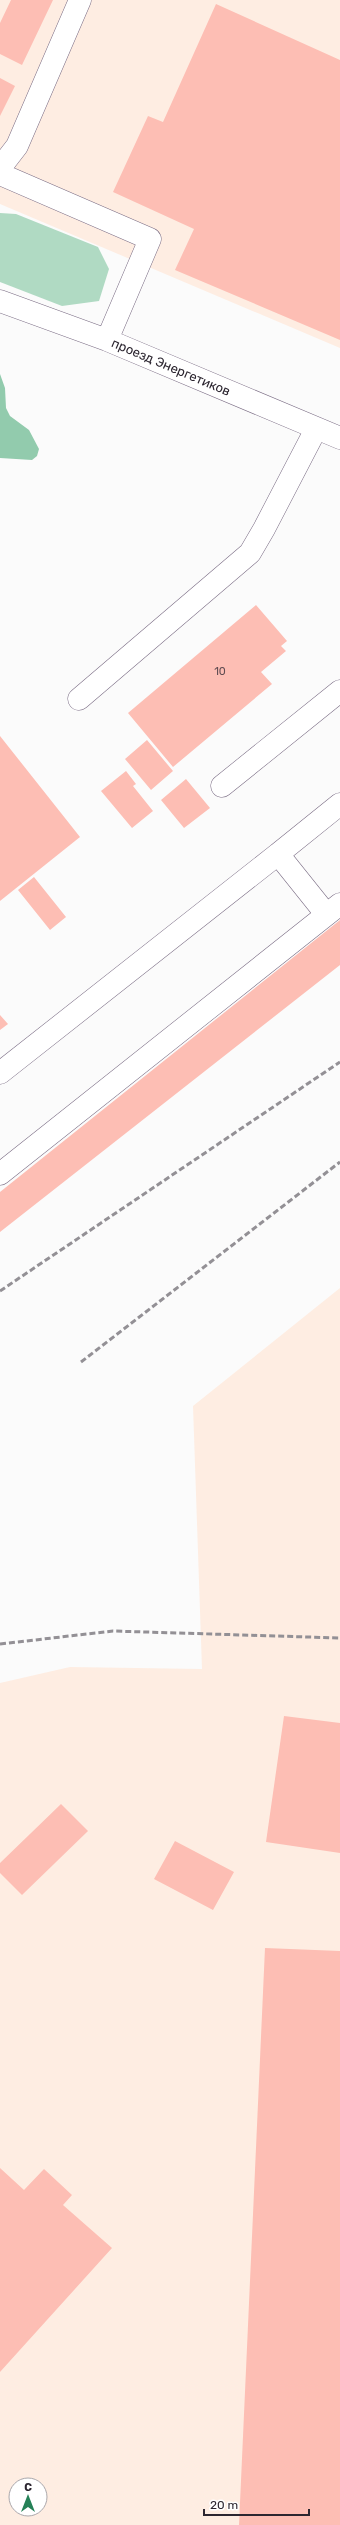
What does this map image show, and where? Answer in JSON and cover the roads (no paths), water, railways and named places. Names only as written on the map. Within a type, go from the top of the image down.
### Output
[{"type":"street","points":[[0,168],[17,146],[80,0]]},
{"type":"street","points":[[0,174],[150,239],[107,340]]},
{"type":"street","name":"проезд Энергетиков","points":[[0,301],[107,340],[340,438]]},
{"type":"street","points":[[79,699],[250,553],[316,429]]},
{"type":"street","points":[[222,786],[340,691]]},
{"type":"street","points":[[0,1073],[340,804]]},
{"type":"street","points":[[0,1174],[333,909],[278,854]]},
{"type":"railway","points":[[0,1291],[340,1062]]},
{"type":"railway","points":[[81,1362],[340,1162]]},
{"type":"railway","points":[[0,1644],[113,1631],[340,1638]]}]
